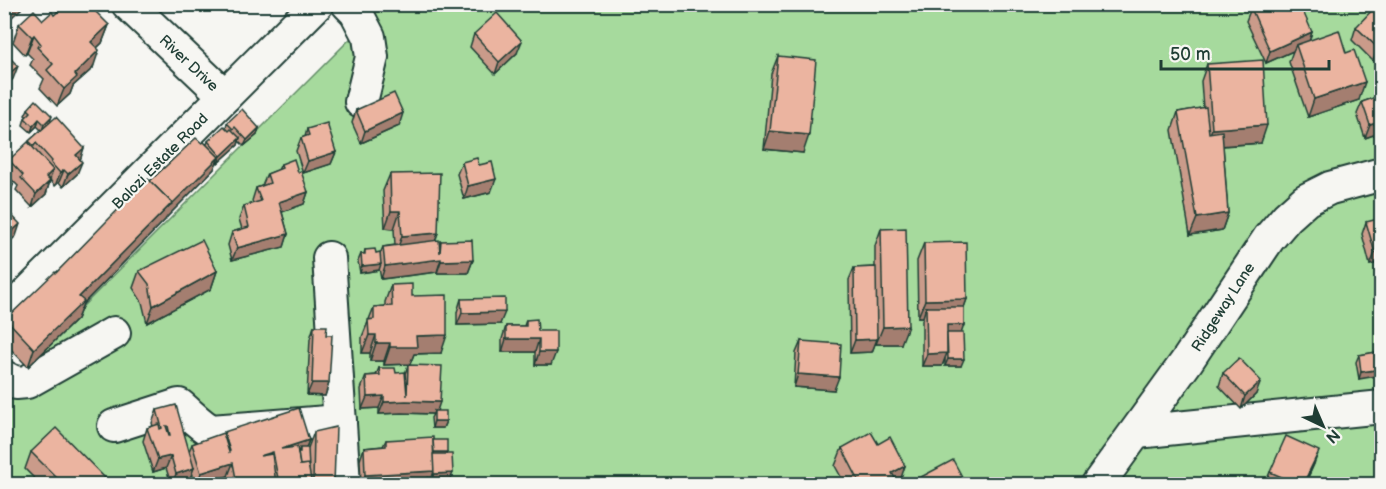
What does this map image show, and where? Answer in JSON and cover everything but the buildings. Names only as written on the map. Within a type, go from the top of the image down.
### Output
[{"type":"street","name":"River Drive","points":[[128,4],[225,96]]},
{"type":"street","name":"Balozi Estate Road","points":[[4,317],[317,4]]},
{"type":"street","points":[[348,4],[356,12],[369,37],[372,57],[361,102]]},
{"type":"street","name":"Ridgeway Lane","points":[[1098,484],[1187,361],[1269,238],[1287,217],[1306,200],[1330,188],[1382,174]]},
{"type":"street","points":[[329,258],[344,484]]},
{"type":"street","points":[[4,376],[16,383],[27,382],[114,333]]},
{"type":"street","points":[[114,426],[179,405],[199,424],[211,431],[340,421]]},
{"type":"street","points":[[1137,432],[1382,407]]},
{"type":"green space","points":[[384,5],[1381,5],[1381,484],[5,484],[5,384]]}]
